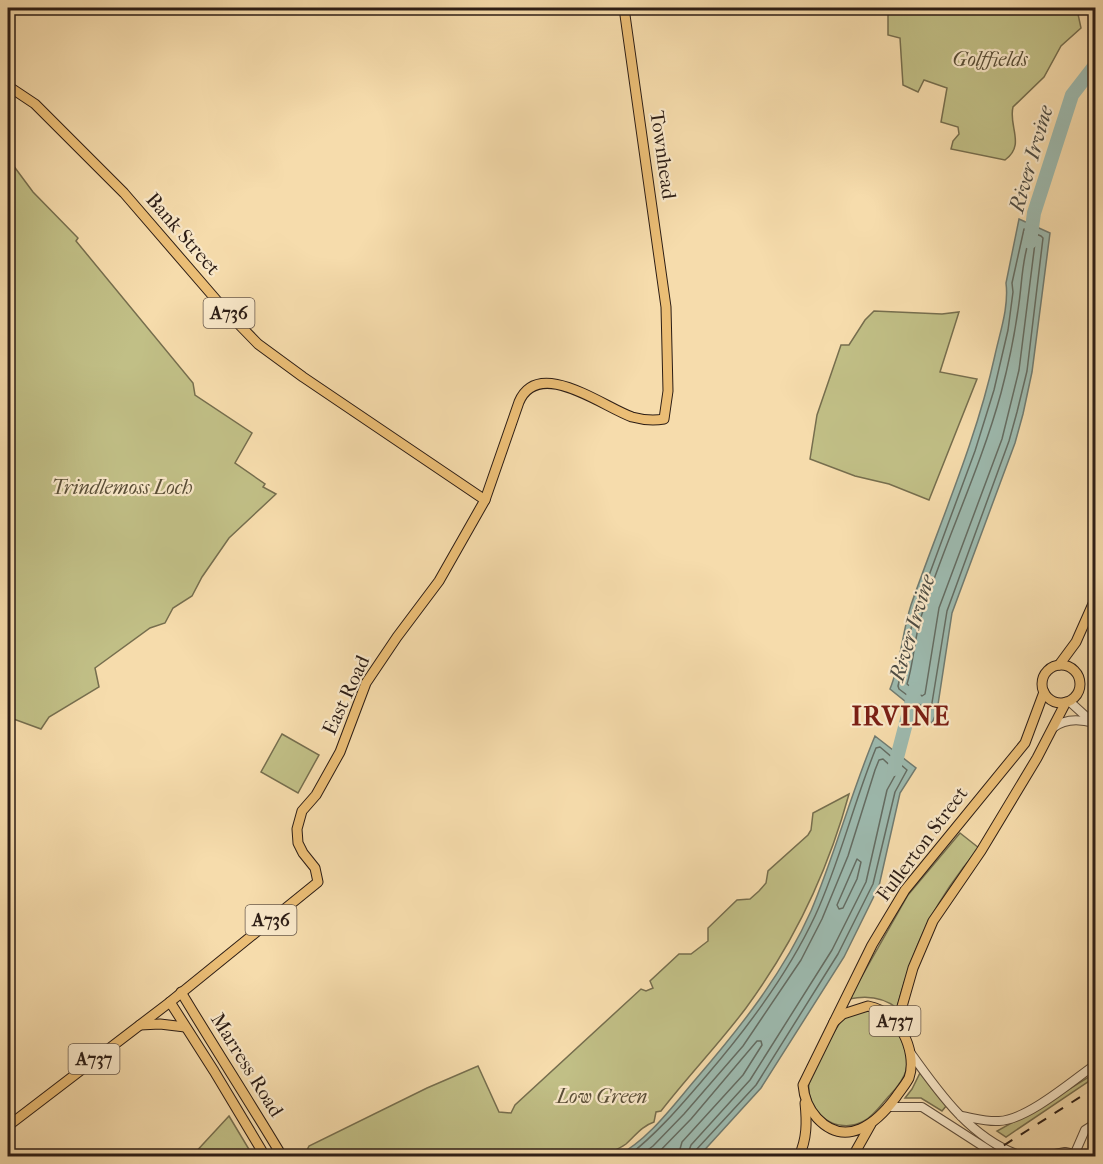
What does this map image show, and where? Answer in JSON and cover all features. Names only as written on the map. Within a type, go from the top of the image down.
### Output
[{"type":"main road","name":"Townhead","points":[[624,8],[666,308],[668,392],[664,419]]},
{"type":"main road","name":"Bank Street","points":[[8,86],[35,104],[124,193],[225,310],[258,344],[485,500]]},
{"type":"main road","name":"East Road","points":[[181,992],[318,882],[315,868],[298,843],[297,829],[302,811],[316,795],[340,752],[366,683],[439,581],[485,500],[519,402],[525,391],[533,384],[561,385],[631,416],[646,420],[664,419]]},
{"type":"main road","name":"A737","points":[[1044,692],[1042,684],[1045,674],[1054,666],[1059,665],[1076,642],[1095,597]]},
{"type":"main road","name":"A737","points":[[897,1024],[913,968],[933,921],[981,851],[1037,758],[1067,702],[1074,698],[1080,686],[1072,669],[1076,642]]},
{"type":"main road","points":[[1059,665],[1072,669]]},
{"type":"main road","points":[[1044,692],[1053,701],[1067,702]]},
{"type":"main road","name":"Fullerton Street","points":[[834,1022],[872,945],[904,890],[1025,743],[1044,692]]},
{"type":"main road","name":"A737","points":[[8,1126],[181,992]]},
{"type":"main road","name":"Marress Road","points":[[181,992],[282,1156]]},
{"type":"main road","name":"Marress Road","points":[[170,1002],[265,1156]]},
{"type":"main road","name":"A737","points":[[799,1156],[804,1146],[807,1124],[803,1084],[834,1022],[843,1014],[868,1006],[880,1008],[897,1024],[905,1037],[911,1065],[908,1080],[888,1107],[871,1124],[853,1156]]},
{"type":"main road","name":"A737","points":[[140,1025],[160,1024],[185,1027]]},
{"type":"main road","name":"A737","points":[[804,1095],[809,1108],[829,1128],[841,1132],[856,1131],[871,1124]]},
{"type":"street","points":[[1067,702],[1095,724]]},
{"type":"street","points":[[1051,729],[1058,724],[1072,720],[1095,724]]},
{"type":"street","points":[[909,1051],[939,1093],[960,1115],[982,1135],[1022,1156]]},
{"type":"street","points":[[960,1115],[1000,1121],[1016,1118],[1035,1108],[1095,1064]]},
{"type":"street","points":[[888,1107],[922,1107],[998,1156]]},
{"type":"street","points":[[1075,1153],[1085,1130],[1095,1123]]},
{"type":"street","points":[[1036,1156],[1065,1152],[1083,1156]]},
{"type":"green space","name":"Golffields","points":[[888,8],[1066,8],[1067,12],[1078,14],[1081,28],[1061,46],[1044,77],[1013,107],[1015,142],[1011,154],[1005,160],[951,149],[953,141],[959,134],[958,127],[941,122],[947,88],[924,80],[918,92],[903,85],[900,38],[888,35]]},
{"type":"green space","name":"Trindlemoss Loch","points":[[10,161],[33,192],[78,238],[76,241],[193,383],[195,395],[252,433],[235,463],[265,484],[263,487],[276,494],[229,538],[192,596],[173,608],[165,623],[150,628],[95,668],[99,687],[49,717],[41,729],[8,717],[8,165]]},
{"type":"green space","points":[[874,311],[942,314],[959,312],[940,372],[977,379],[929,500],[889,484],[855,476],[810,459],[817,415],[841,345],[849,345],[865,320]]},
{"type":"green space","points":[[282,734],[319,755],[298,793],[261,772]]},
{"type":"green space","name":"Low Green","points":[[849,794],[820,879],[794,932],[763,984],[661,1111],[656,1112],[654,1122],[642,1129],[623,1146],[603,1156],[304,1156],[309,1146],[427,1088],[478,1066],[499,1112],[511,1113],[515,1105],[641,989],[646,991],[653,988],[650,981],[679,954],[691,954],[708,941],[708,928],[737,900],[750,899],[759,891],[766,883],[768,871],[808,835],[811,830],[813,813]]},
{"type":"green space","points":[[960,833],[979,848],[950,886],[928,923],[911,963],[897,1008],[886,1001],[874,998],[849,999],[908,895]]},
{"type":"green space","points":[[866,1010],[884,1016],[896,1029],[907,1057],[906,1070],[896,1088],[875,1112],[864,1121],[843,1126],[825,1119],[818,1112],[809,1093],[809,1082],[823,1051],[841,1021]]},
{"type":"green space","points":[[921,1071],[947,1105],[942,1111],[921,1098],[905,1098]]},
{"type":"green space","points":[[1095,1073],[1095,1077],[1006,1137],[997,1131],[1037,1109]]},
{"type":"green space","points":[[229,1116],[253,1156],[192,1156]]},
{"type":"water","points":[[1019,219],[1050,233],[1032,372],[1015,443],[952,613],[937,711],[932,723],[890,689],[911,605],[968,450],[987,387],[1004,319],[1006,283]]},
{"type":"water","points":[[875,736],[916,768],[900,793],[879,886],[844,957],[761,1088],[699,1156],[617,1156],[639,1141],[668,1112],[744,1021],[774,979],[811,911]]},
{"type":"waterway","name":"River Irvine","points":[[1030,242],[1034,213],[1072,95],[1096,64]]},
{"type":"waterway","name":"River Irvine","points":[[894,769],[915,689]]},
{"type":"railway","points":[[987,1156],[1096,1087]]},
{"type":"district","name":"IRVINE","points":[[901,716]]}]
